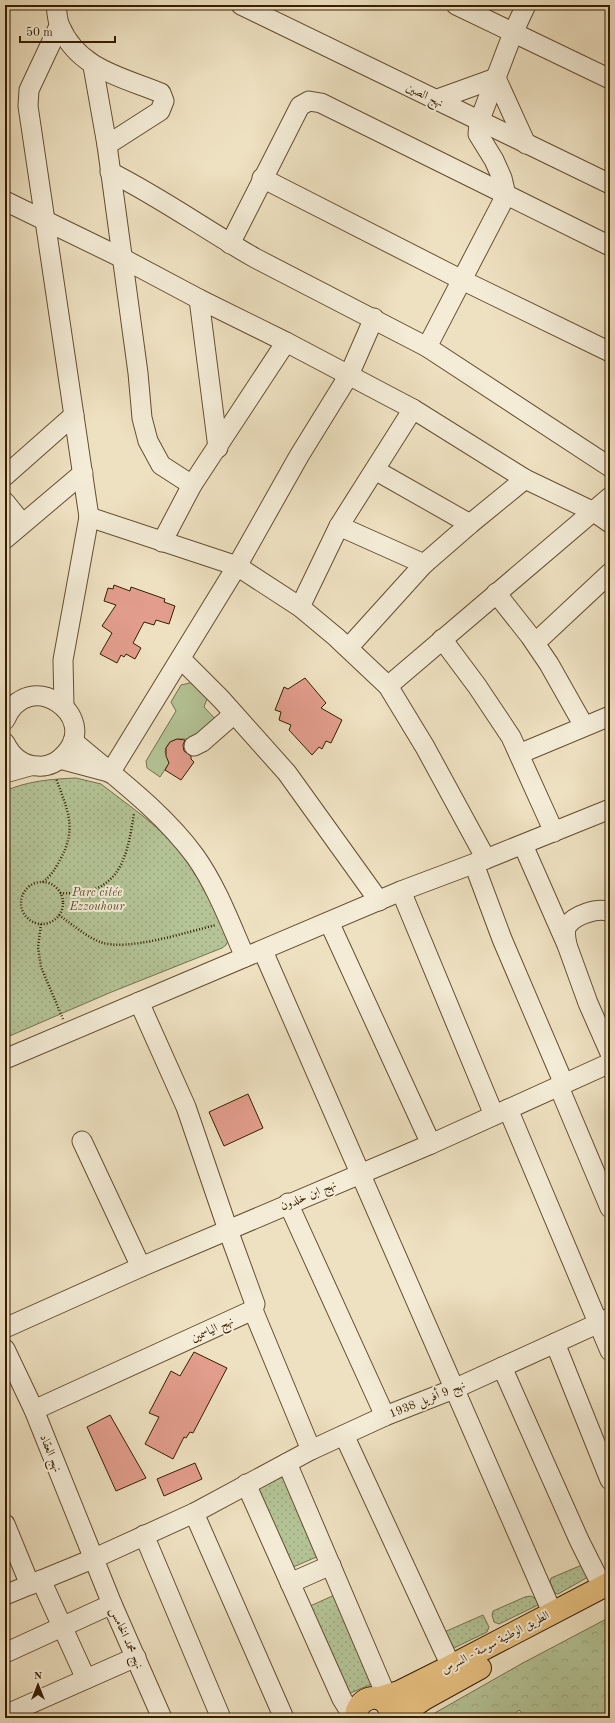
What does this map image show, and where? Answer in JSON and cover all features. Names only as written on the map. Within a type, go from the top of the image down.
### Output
[{"type":"highway","name":"الطريق الوطنية سوسة - السرس","points":[[388,1708],[399,1692],[552,1612],[607,1589]]},
{"type":"highway","name":"الطريق الوطنية سوسة - السرس","points":[[388,1708],[436,1692],[607,1589]]},
{"type":"highway","points":[[352,1715],[364,1700],[368,1698],[388,1708]]},
{"type":"street","points":[[56,5],[60,26],[68,42],[78,54],[93,66],[161,93],[164,101],[160,111],[106,145]]},
{"type":"street","name":"نهج الصين","points":[[242,5],[479,122],[610,184]]},
{"type":"street","points":[[456,5],[610,80]]},
{"type":"street","points":[[427,347],[506,195],[502,178],[494,160],[478,134],[479,122],[513,33],[526,5]]},
{"type":"street","points":[[60,26],[29,90],[28,106],[89,517],[63,660],[64,706]]},
{"type":"street","points":[[93,66],[122,258],[142,418],[148,441],[161,465],[192,485]]},
{"type":"street","points":[[435,100],[496,78]]},
{"type":"street","points":[[496,78],[526,144]]},
{"type":"street","points":[[230,244],[262,178],[300,106],[309,101],[321,103],[610,246]]},
{"type":"street","points":[[110,172],[144,189],[230,244],[427,347],[610,467]]},
{"type":"street","points":[[262,178],[462,280],[610,352]]},
{"type":"street","points":[[5,201],[122,258],[413,409],[526,480],[594,512],[610,523]]},
{"type":"street","points":[[199,299],[218,448]]},
{"type":"street","points":[[110,773],[237,566],[299,456],[349,376],[374,318]]},
{"type":"street","points":[[162,542],[192,485],[218,448],[286,342]]},
{"type":"street","points":[[300,607],[339,526],[413,409]]},
{"type":"street","points":[[5,476],[74,415]]},
{"type":"street","points":[[374,470],[470,524]]},
{"type":"street","points":[[5,539],[83,472]]},
{"type":"street","points":[[348,648],[424,564],[470,524],[526,480]]},
{"type":"street","points":[[388,686],[610,497]]},
{"type":"street","points":[[5,502],[22,523]]},
{"type":"street","points":[[89,517],[237,566],[300,607],[348,648],[388,686],[425,747],[480,862],[502,939],[562,1085],[610,1208]]},
{"type":"street","points":[[339,526],[424,564]]},
{"type":"street","points":[[535,643],[610,573]]},
{"type":"street","points":[[496,593],[535,643],[549,664],[584,726]]},
{"type":"street","points":[[442,639],[477,686],[511,737],[554,832]]},
{"type":"street","points":[[181,659],[234,714],[287,773],[379,901]]},
{"type":"street","points":[[43,696],[63,660]]},
{"type":"street","points":[[5,720],[10,702],[28,697],[43,696],[54,699],[64,706],[71,717],[74,729],[73,741],[68,751],[56,762],[40,767],[30,766],[19,761],[10,753],[5,743]]},
{"type":"street","points":[[194,746],[202,742],[234,714]]},
{"type":"street","points":[[519,754],[610,716]]},
{"type":"street","points":[[73,741],[170,826],[195,856],[217,894],[230,921],[254,954],[360,1174],[552,1612]]},
{"type":"street","points":[[56,762],[110,773]]},
{"type":"street","points":[[5,773],[30,766]]},
{"type":"street","points":[[5,1059],[401,891],[480,862],[610,810]]},
{"type":"street","points":[[523,844],[567,945],[588,1003],[610,1053]]},
{"type":"street","points":[[401,891],[501,1112],[604,1321],[610,1351]]},
{"type":"street","points":[[567,945],[565,934],[568,926],[575,920],[590,912],[604,909],[610,912]]},
{"type":"street","points":[[329,922],[375,1026],[431,1144]]},
{"type":"street","points":[[139,1002],[186,1107],[255,1304],[253,1310],[311,1450]]},
{"type":"street","name":"نهج ابن خلدون","points":[[5,1328],[288,1203],[431,1144],[610,1063]]},
{"type":"street","points":[[82,1141],[141,1267]]},
{"type":"street","points":[[288,1203],[386,1416]]},
{"type":"street","name":"نهج الياسمين","points":[[34,1410],[253,1310]]},
{"type":"street","name":"نهج 9 أفريل 1938","points":[[5,1595],[95,1558],[194,1513],[311,1450],[386,1416],[454,1389],[604,1321]]},
{"type":"street","points":[[555,1343],[610,1480]]},
{"type":"street","name":"نهج العقاد","points":[[5,1348],[34,1410],[95,1558]]},
{"type":"street","points":[[502,1367],[579,1540],[607,1589]]},
{"type":"street","points":[[344,1435],[451,1666]]},
{"type":"street","points":[[287,1463],[331,1565],[388,1708]]},
{"type":"street","points":[[246,1484],[342,1699],[352,1715]]},
{"type":"street","points":[[194,1513],[284,1718]]},
{"type":"street","points":[[5,1524],[35,1582],[62,1627],[86,1679]]},
{"type":"street","points":[[144,1535],[221,1718]]},
{"type":"street","name":"نهج محمد الخامس","points":[[95,1558],[112,1604],[136,1657],[155,1716]]},
{"type":"street","points":[[290,1583],[331,1565]]},
{"type":"street","points":[[5,1653],[112,1604]]},
{"type":"street","points":[[5,1715],[136,1657]]},
{"type":"path","points":[[43,882],[56,887],[60,893],[63,907],[59,915],[50,923],[41,924],[30,920],[26,916],[21,904],[25,891],[30,886],[43,882],[51,876],[70,838],[71,826],[69,815],[56,762]]},
{"type":"path","points":[[60,893],[72,894],[87,891],[101,886],[112,879],[118,871],[128,846],[136,795]]},
{"type":"path","points":[[59,915],[92,938],[110,945],[143,943],[230,921]]},
{"type":"path","points":[[41,924],[38,947],[41,967],[68,1032]]},
{"type":"green space","points":[[194,682],[208,696],[204,707],[219,723],[197,740],[173,740],[165,752],[170,762],[160,777],[147,768],[146,761],[176,711],[171,702],[181,685]]},
{"type":"green space","name":"Parc citée Ezzouhour","points":[[76,778],[101,784],[143,816],[176,844],[203,881],[229,938],[226,945],[222,948],[109,993],[5,1038],[5,791],[31,783]]},
{"type":"green space","points":[[287,1475],[321,1555],[291,1568],[257,1488]]},
{"type":"green space","points":[[582,1565],[588,1577],[558,1594],[555,1593],[550,1582],[551,1578]]},
{"type":"green space","points":[[339,1593],[374,1683],[346,1695],[308,1607]]},
{"type":"green space","points":[[531,1596],[538,1600],[538,1605],[499,1624],[494,1622],[492,1615],[493,1611],[525,1597]]},
{"type":"green space","points":[[483,1615],[489,1627],[487,1632],[452,1649],[442,1633]]},
{"type":"green space","points":[[610,1617],[610,1718],[526,1718],[519,1710],[510,1718],[426,1718],[521,1664]]},
{"type":"building","points":[[114,585],[130,591],[131,587],[165,599],[164,602],[175,606],[169,624],[156,620],[154,625],[144,622],[133,643],[141,648],[135,659],[126,654],[124,657],[121,655],[117,663],[100,654],[112,633],[102,626],[116,605],[104,601],[108,588],[113,589]]},
{"type":"building","points":[[305,678],[326,703],[321,708],[342,720],[331,743],[326,741],[322,749],[319,747],[312,755],[289,730],[291,725],[279,720],[281,712],[275,710],[284,687],[288,689]]},
{"type":"building","points":[[177,739],[185,740],[183,745],[184,751],[191,756],[191,759],[194,762],[181,780],[165,770],[169,763],[166,756],[166,748],[170,742]]},
{"type":"building","points":[[248,1094],[263,1128],[224,1146],[209,1112]]},
{"type":"building","points":[[194,1352],[227,1368],[193,1433],[190,1432],[186,1438],[184,1437],[173,1459],[145,1444],[159,1417],[149,1413],[171,1371],[180,1376]]},
{"type":"building","points":[[110,1415],[146,1478],[116,1491],[87,1427]]},
{"type":"building","points":[[195,1463],[202,1479],[164,1496],[157,1479]]}]
